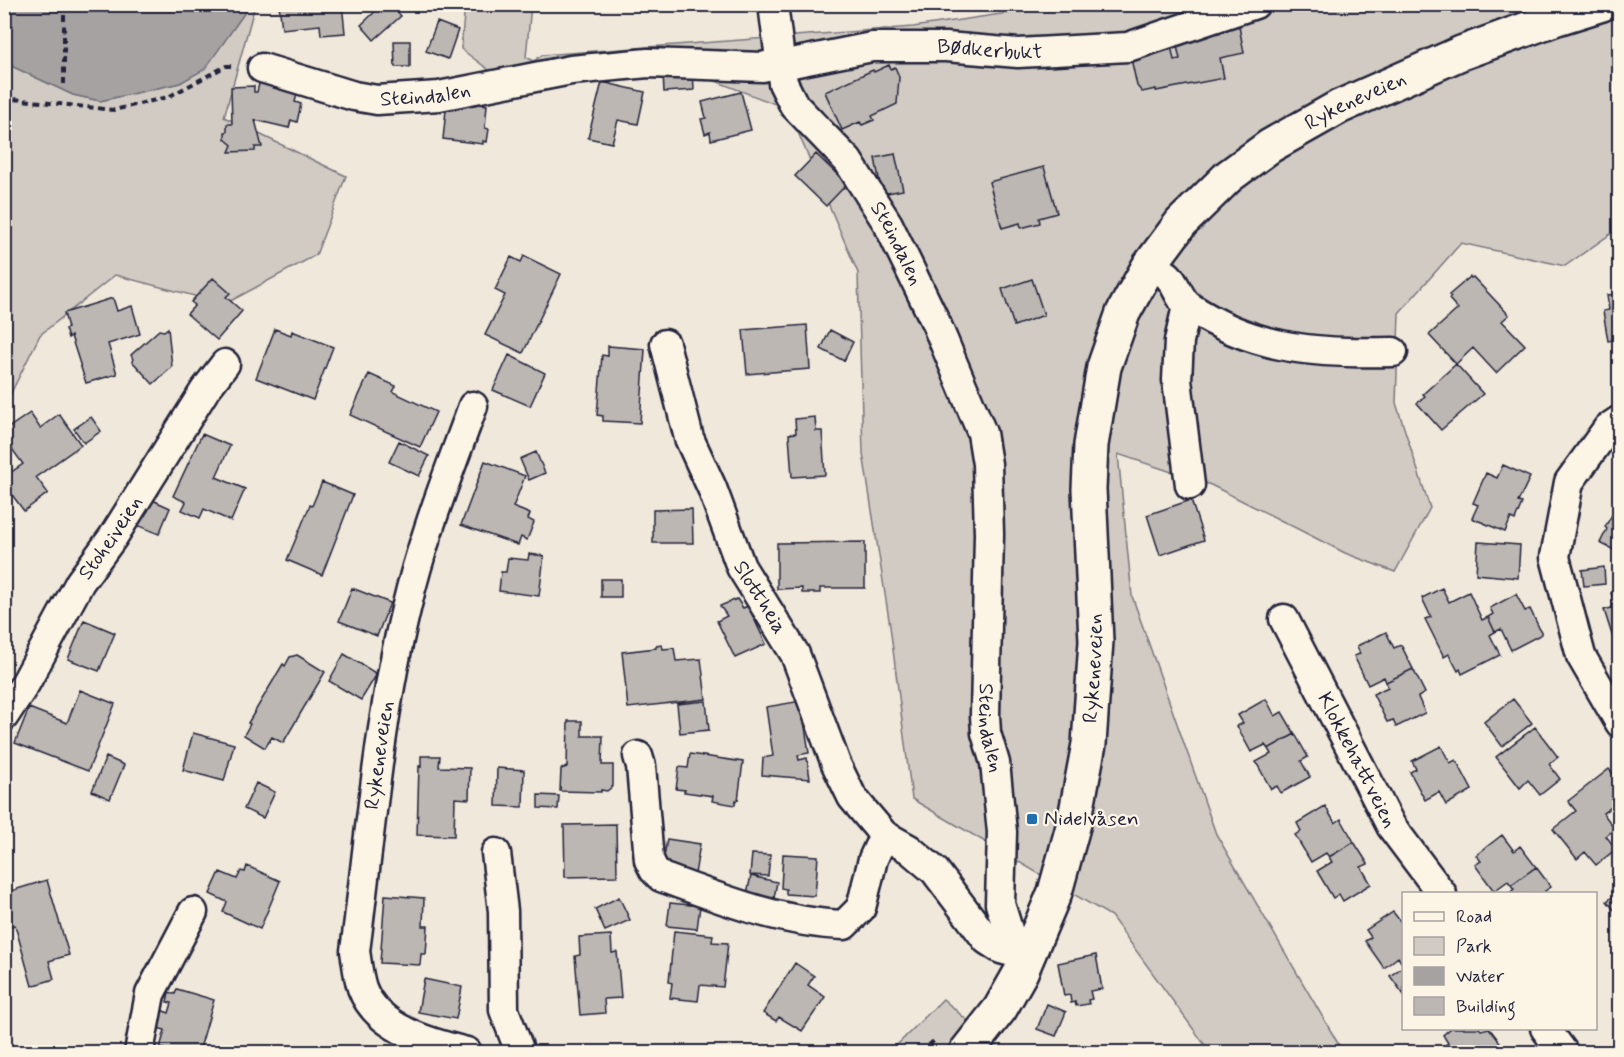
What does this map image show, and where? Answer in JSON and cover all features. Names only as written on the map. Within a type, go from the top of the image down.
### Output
[{"type":"main road","name":"Rykeneveien","points":[[966,1053],[1000,1009],[1028,957],[1055,892],[1074,823],[1089,744],[1096,641],[1089,489],[1091,445],[1104,367],[1123,313],[1149,266],[1189,215],[1229,176],[1270,146],[1339,107],[1461,53],[1602,4]]},
{"type":"street","points":[[773,4],[779,62]]},
{"type":"street","name":"Bødkerbukt","points":[[779,62],[792,63],[872,47],[946,47],[1018,53],[1128,47],[1255,4]]},
{"type":"street","name":"Steindalen","points":[[262,68],[354,96],[377,100],[439,96],[571,70],[648,63],[763,67],[779,62],[783,83],[794,105],[848,161],[888,224],[936,323],[982,433],[987,464],[988,534],[985,724],[995,763],[1002,832],[1000,904],[1010,936],[1028,957]]},
{"type":"street","points":[[1149,266],[1168,276],[1187,306],[1238,334],[1280,346],[1339,353],[1393,352]]},
{"type":"street","points":[[1187,306],[1179,341],[1177,380],[1190,485]]},
{"type":"street","name":"Slottheia","points":[[665,344],[689,438],[712,488],[741,567],[795,654],[836,764],[852,797],[884,835],[909,849],[935,871],[987,940],[1001,949],[1028,957]]},
{"type":"street","name":"Stoheiveien","points":[[4,716],[25,684],[80,582],[113,537],[205,390],[225,364]]},
{"type":"street","name":"Rykeneveien","points":[[467,1053],[428,1043],[388,1020],[373,1006],[363,988],[355,951],[385,722],[406,609],[433,515],[473,406]]},
{"type":"street","points":[[1620,420],[1608,428],[1569,482],[1555,557],[1581,656],[1620,723]]},
{"type":"street","name":"Klokkehattveien","points":[[1284,619],[1391,826],[1440,892]]},
{"type":"street","points":[[638,756],[641,766],[649,860],[654,870],[661,877],[731,903],[819,924],[844,925],[861,908],[873,859],[884,835]]},
{"type":"street","points":[[496,853],[503,911],[504,1010],[519,1053]]},
{"type":"street","points":[[139,1053],[150,994],[193,912]]},
{"type":"street","points":[[1546,1030],[1563,1053]]},
{"type":"path","points":[[64,4],[64,84]]},
{"type":"path","points":[[4,98],[114,110],[168,96],[226,66],[262,68]]},
{"type":"path","points":[[921,1053],[937,1038]]},
{"type":"green space","points":[[465,4],[531,5],[526,57],[534,61],[542,55],[913,27],[1069,4],[1619,5],[1619,228],[1565,266],[1461,243],[1399,313],[1396,403],[1430,508],[1395,572],[1345,553],[1211,485],[1118,454],[1132,596],[1216,834],[1343,1052],[1210,1052],[1111,916],[912,799],[890,626],[863,453],[858,273],[788,109],[687,70],[509,85],[461,49]]},
{"type":"green space","points":[[250,5],[255,5],[224,117],[346,176],[316,255],[225,304],[115,275],[40,335],[5,405],[5,63],[73,95],[100,101],[180,83],[205,68]]},
{"type":"green space","points":[[943,999],[1003,1052],[890,1052]]},
{"type":"water","points":[[4,5],[250,5],[205,69],[180,83],[100,101],[73,95],[5,63]]},
{"type":"building","points":[[279,4],[342,4],[345,33],[321,35],[320,25],[282,29]]},
{"type":"building","points":[[383,4],[390,4],[401,16],[374,40],[361,25]]},
{"type":"building","points":[[1238,21],[1244,53],[1220,58],[1224,78],[1156,91],[1156,89],[1142,92],[1137,86],[1132,63],[1136,52],[1171,46],[1174,60],[1180,59],[1176,42],[1211,35],[1209,26]]},
{"type":"building","points":[[437,22],[458,30],[448,59],[426,51]]},
{"type":"building","points":[[394,41],[410,41],[410,67],[395,67]]},
{"type":"building","points":[[889,65],[891,69],[895,67],[899,77],[897,104],[872,116],[874,120],[862,125],[860,122],[842,130],[825,92]]},
{"type":"building","points":[[693,70],[694,90],[664,92],[663,72]]},
{"type":"building","points":[[262,72],[300,82],[295,102],[301,104],[297,122],[291,120],[289,128],[255,120],[262,147],[255,147],[255,151],[229,152],[232,145],[225,139],[225,132],[227,132],[227,124],[232,124],[231,87],[254,86],[254,92],[257,92]]},
{"type":"building","points":[[602,82],[645,92],[638,124],[618,120],[612,143],[588,138]]},
{"type":"building","points":[[741,92],[751,130],[711,140],[710,132],[705,134],[701,119],[706,118],[702,102]]},
{"type":"building","points":[[447,100],[487,105],[485,128],[489,129],[487,142],[483,141],[483,144],[443,139]]},
{"type":"building","points":[[816,154],[847,184],[826,206],[795,176]]},
{"type":"building","points":[[895,154],[903,190],[882,194],[875,158]]},
{"type":"building","points":[[1044,167],[1057,213],[1039,218],[1040,223],[1021,228],[1020,223],[1002,228],[989,182]]},
{"type":"building","points":[[524,256],[561,274],[523,353],[485,335],[505,295],[495,290],[511,257],[521,262]]},
{"type":"building","points":[[1473,277],[1509,315],[1502,321],[1525,345],[1496,373],[1473,348],[1456,364],[1429,335],[1458,309],[1449,299],[1451,297],[1449,295]]},
{"type":"building","points":[[213,278],[230,293],[226,297],[242,311],[217,340],[187,314],[195,305],[191,302]]},
{"type":"building","points":[[1032,279],[1044,315],[1014,326],[1002,289]]},
{"type":"building","points":[[1620,294],[1620,352],[1616,353],[1614,340],[1608,341],[1603,311],[1609,310],[1607,295]]},
{"type":"building","points":[[113,298],[117,311],[132,306],[140,334],[108,344],[117,374],[86,383],[71,336],[68,338],[65,329],[68,328],[64,313]]},
{"type":"building","points":[[807,325],[810,369],[747,374],[743,330]]},
{"type":"building","points":[[168,328],[172,367],[153,384],[132,361],[131,355],[159,330],[164,331]]},
{"type":"building","points":[[275,329],[291,335],[292,331],[333,347],[313,400],[256,378]]},
{"type":"building","points":[[830,330],[853,342],[844,361],[821,349]]},
{"type":"building","points":[[608,346],[645,349],[640,423],[603,421],[603,416],[597,415],[602,355],[608,356]]},
{"type":"building","points":[[509,355],[545,373],[530,406],[493,390]]},
{"type":"building","points":[[1456,364],[1483,394],[1441,430],[1417,403],[1425,396],[1423,394]]},
{"type":"building","points":[[369,374],[396,386],[393,392],[436,412],[420,447],[350,415]]},
{"type":"building","points":[[30,413],[40,428],[59,414],[81,445],[36,477],[48,493],[24,511],[4,484],[4,477],[23,464],[4,438],[4,431]]},
{"type":"building","points":[[91,417],[101,431],[84,443],[74,429]]},
{"type":"building","points":[[815,417],[816,431],[822,431],[825,475],[792,477],[789,434],[796,433],[795,419]]},
{"type":"building","points":[[202,434],[230,446],[216,477],[245,489],[231,521],[204,509],[200,518],[182,510],[186,502],[173,496]]},
{"type":"building","points":[[399,441],[429,456],[419,476],[389,462]]},
{"type":"building","points":[[536,452],[545,473],[529,480],[520,459]]},
{"type":"building","points":[[485,461],[525,476],[513,507],[530,514],[528,519],[534,522],[527,540],[521,537],[518,545],[461,525]]},
{"type":"building","points":[[1503,465],[1530,477],[1518,502],[1522,503],[1515,520],[1511,518],[1505,532],[1472,518],[1478,505],[1473,503],[1486,473],[1497,478]]},
{"type":"building","points":[[322,482],[353,495],[322,575],[287,560]]},
{"type":"building","points":[[148,498],[170,508],[159,534],[137,525]]},
{"type":"building","points":[[1191,500],[1204,540],[1160,555],[1147,515]]},
{"type":"building","points":[[1620,501],[1620,553],[1600,543],[1607,529],[1605,527]]},
{"type":"building","points":[[692,509],[693,543],[653,543],[653,510]]},
{"type":"building","points":[[865,542],[865,588],[820,588],[820,593],[802,593],[802,588],[777,589],[777,543]]},
{"type":"building","points":[[1478,542],[1520,545],[1518,578],[1476,574]]},
{"type":"building","points":[[529,554],[544,556],[539,596],[499,591],[501,572],[506,572],[508,558],[528,560]]},
{"type":"building","points":[[1604,567],[1605,584],[1584,586],[1582,570]]},
{"type":"building","points":[[601,579],[621,579],[621,597],[601,597]]},
{"type":"building","points":[[352,588],[390,603],[377,636],[339,621]]},
{"type":"building","points":[[1442,588],[1449,602],[1469,592],[1482,620],[1488,617],[1495,632],[1490,635],[1500,655],[1462,674],[1449,654],[1444,657],[1425,619],[1431,617],[1422,598]]},
{"type":"building","points":[[1620,590],[1620,640],[1618,636],[1613,638],[1604,610],[1615,607],[1611,593]]},
{"type":"building","points":[[1516,594],[1525,611],[1530,609],[1542,634],[1511,650],[1501,629],[1495,632],[1488,617],[1493,614],[1490,608]]},
{"type":"building","points":[[737,599],[743,608],[748,606],[766,644],[735,658],[717,621],[727,616],[720,606]]},
{"type":"building","points":[[84,620],[115,633],[99,671],[68,659]]},
{"type":"building","points":[[1386,632],[1394,648],[1401,645],[1413,669],[1386,682],[1384,677],[1368,685],[1354,656],[1360,654],[1357,646]]},
{"type":"building","points":[[662,645],[663,649],[674,648],[676,661],[701,659],[706,699],[628,708],[622,652],[656,648]]},
{"type":"building","points":[[344,654],[377,674],[361,700],[329,681]]},
{"type":"building","points":[[297,655],[325,672],[283,743],[272,737],[265,748],[244,735],[250,724],[248,723],[283,664],[285,666],[290,657]]},
{"type":"building","points":[[1413,669],[1425,693],[1418,697],[1425,713],[1396,727],[1393,720],[1387,722],[1373,694],[1388,687],[1386,682]]},
{"type":"building","points":[[80,690],[115,704],[88,771],[15,743],[29,708],[67,723]]},
{"type":"building","points":[[1266,699],[1275,716],[1282,712],[1295,734],[1268,749],[1265,745],[1251,752],[1237,726],[1243,723],[1238,715]]},
{"type":"building","points":[[1513,699],[1532,723],[1502,746],[1484,722]]},
{"type":"building","points":[[706,701],[709,730],[680,733],[677,704]]},
{"type":"building","points":[[801,701],[809,753],[798,755],[799,760],[807,758],[810,779],[762,775],[763,758],[773,756],[766,707]]},
{"type":"building","points":[[568,721],[582,721],[582,736],[603,736],[602,765],[613,765],[613,786],[607,791],[560,791],[561,769],[567,767]]},
{"type":"building","points":[[1535,727],[1558,757],[1549,764],[1560,779],[1540,795],[1528,780],[1520,788],[1496,757]]},
{"type":"building","points":[[193,733],[234,744],[224,781],[183,770]]},
{"type":"building","points":[[1295,734],[1308,757],[1301,761],[1310,777],[1281,793],[1277,786],[1271,789],[1256,762],[1271,754],[1268,749]]},
{"type":"building","points":[[1441,746],[1450,763],[1456,760],[1472,790],[1446,805],[1439,792],[1425,800],[1410,772],[1416,769],[1412,761]]},
{"type":"building","points":[[690,754],[743,762],[738,800],[735,805],[712,801],[713,796],[676,789],[679,767],[688,768]]},
{"type":"building","points":[[421,756],[440,756],[439,767],[470,768],[469,799],[455,798],[454,836],[417,835]]},
{"type":"building","points":[[106,757],[124,765],[110,799],[92,791]]},
{"type":"building","points":[[497,768],[524,770],[523,807],[496,806]]},
{"type":"building","points":[[1609,769],[1620,782],[1620,801],[1603,813],[1615,829],[1606,836],[1616,849],[1596,865],[1585,852],[1577,859],[1553,829],[1576,811],[1568,801]]},
{"type":"building","points":[[256,783],[275,792],[263,818],[244,809]]},
{"type":"building","points":[[538,795],[559,796],[558,809],[538,808]]},
{"type":"building","points":[[1325,806],[1335,823],[1341,819],[1354,842],[1329,857],[1326,853],[1311,862],[1295,835],[1301,831],[1297,823]]},
{"type":"building","points":[[616,824],[617,876],[565,877],[564,825]]},
{"type":"building","points":[[1502,835],[1514,851],[1520,846],[1536,867],[1511,885],[1508,881],[1494,891],[1475,865],[1481,861],[1476,855]]},
{"type":"building","points":[[667,839],[700,844],[695,874],[662,869]]},
{"type":"building","points":[[1354,842],[1368,864],[1361,867],[1371,884],[1343,901],[1339,894],[1333,898],[1317,871],[1332,862],[1329,857]]},
{"type":"building","points":[[752,854],[770,855],[768,876],[750,875]]},
{"type":"building","points":[[783,854],[818,856],[815,896],[786,894],[786,889],[781,888]]},
{"type":"building","points":[[247,866],[280,881],[260,929],[223,912],[227,902],[210,894],[220,872],[237,879],[241,871],[245,872]]},
{"type":"building","points":[[1536,867],[1551,887],[1545,892],[1511,892],[1514,889],[1511,885]]},
{"type":"building","points":[[751,876],[777,882],[773,903],[746,898]]},
{"type":"building","points":[[47,880],[69,955],[49,961],[54,979],[32,986],[15,925],[4,928],[4,893]]},
{"type":"building","points":[[1620,891],[1620,917],[1607,901]]},
{"type":"building","points":[[385,895],[424,898],[423,926],[428,926],[426,954],[421,954],[420,965],[380,963]]},
{"type":"building","points":[[619,897],[630,920],[605,931],[595,909]]},
{"type":"building","points":[[670,903],[700,906],[697,929],[667,926]]},
{"type":"building","points":[[1393,912],[1402,923],[1402,961],[1398,957],[1384,968],[1365,941],[1371,937],[1366,930]]},
{"type":"building","points":[[674,931],[713,935],[712,942],[728,943],[723,987],[700,985],[698,1001],[670,998],[672,983],[669,982]]},
{"type":"building","points":[[611,935],[612,953],[617,952],[621,998],[604,999],[605,1013],[580,1015],[575,956],[580,955],[579,937]]},
{"type":"building","points":[[1096,955],[1102,989],[1090,991],[1092,999],[1088,1000],[1089,1004],[1076,1006],[1075,1002],[1071,1003],[1070,995],[1064,996],[1058,963]]},
{"type":"building","points":[[795,963],[814,976],[808,985],[825,997],[802,1031],[779,1017],[776,1021],[763,1013]]},
{"type":"building","points":[[1402,967],[1402,992],[1390,976]]},
{"type":"building","points":[[424,979],[462,987],[456,1019],[418,1012]]},
{"type":"building","points":[[177,989],[214,1000],[199,1052],[163,1052],[164,1049],[160,1048],[165,1030],[157,1028],[161,1010],[169,1013],[172,1003],[167,1002],[169,992],[175,994]]},
{"type":"building","points":[[1047,1004],[1066,1012],[1056,1036],[1037,1029]]},
{"type":"building","points":[[1449,1030],[1491,1030],[1503,1046],[1494,1052],[1448,1052],[1443,1047],[1448,1043],[1443,1035]]},
{"type":"place","name":"Nidelvåsen","points":[[1032,819]]}]
